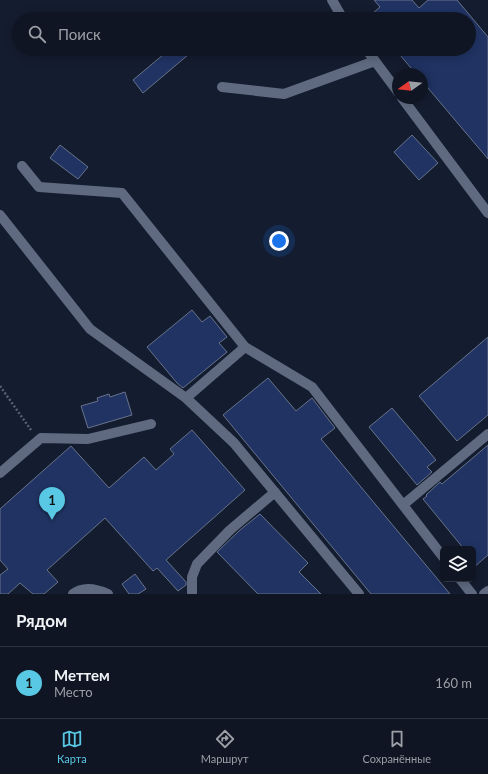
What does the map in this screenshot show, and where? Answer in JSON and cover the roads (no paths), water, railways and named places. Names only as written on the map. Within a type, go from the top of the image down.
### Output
[{"type":"lane","points":[[332,0],[339,12]]},
{"type":"lane","points":[[371,56],[392,84]]},
{"type":"lane","points":[[222,87],[284,94],[375,61]]},
{"type":"lane","points":[[406,104],[488,213]]},
{"type":"lane","points":[[22,166],[40,187],[122,193],[246,347],[312,387],[440,553]]},
{"type":"lane","points":[[0,215],[90,329],[186,398],[234,442],[359,594]]},
{"type":"lane","points":[[186,398],[246,347]]},
{"type":"lane","points":[[0,473],[41,438],[88,439],[151,424]]},
{"type":"lane","points":[[402,505],[488,434]]},
{"type":"lane","points":[[192,594],[192,577],[197,564],[230,530],[274,492]]},
{"type":"lane","points":[[462,582],[472,594]]},
{"type":"lane","points":[[73,594],[77,591],[96,589],[108,594]]},
{"type":"lane","points":[[484,594],[488,591]]},
{"type":"place","name":"Меттем","points":[[52,520]]}]
